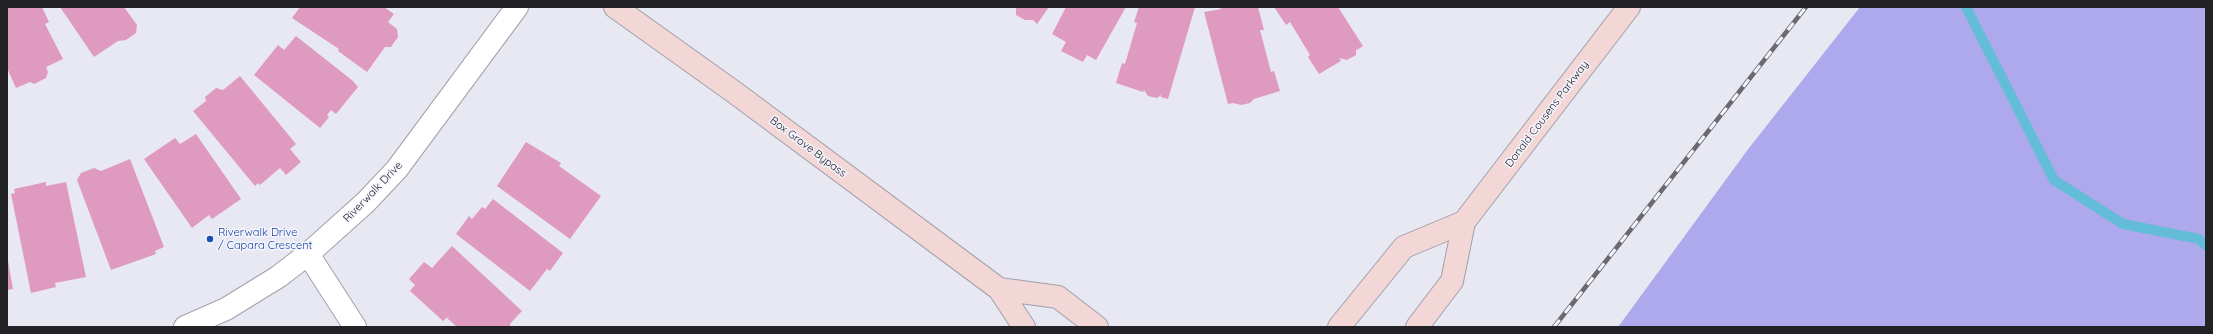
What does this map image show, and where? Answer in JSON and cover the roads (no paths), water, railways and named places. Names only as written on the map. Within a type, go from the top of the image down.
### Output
[{"type":"main road","name":"Box Grove Bypass","points":[[615,7],[734,92],[999,289],[1024,327]]},
{"type":"main road","name":"Donald Cousens Parkway","points":[[1417,327],[1452,281],[1464,222],[1629,7]]},
{"type":"main road","name":"Donald Cousens Parkway","points":[[1339,327],[1404,247],[1464,222]]},
{"type":"main road","name":"Box Grove Bypass","points":[[999,289],[1058,297],[1097,327]]},
{"type":"street","name":"Riverwalk Drive","points":[[185,327],[226,310],[253,294],[308,254],[366,202],[397,169],[517,7]]},
{"type":"street","points":[[308,254],[355,327]]},
{"type":"waterway","points":[[1966,7],[2054,180],[2123,224],[2199,239],[2206,246]]},
{"type":"railway","points":[[1554,327],[1806,7]]},
{"type":"place","name":"Riverwalk Drive / Capara Crescent","points":[[210,239]]}]
